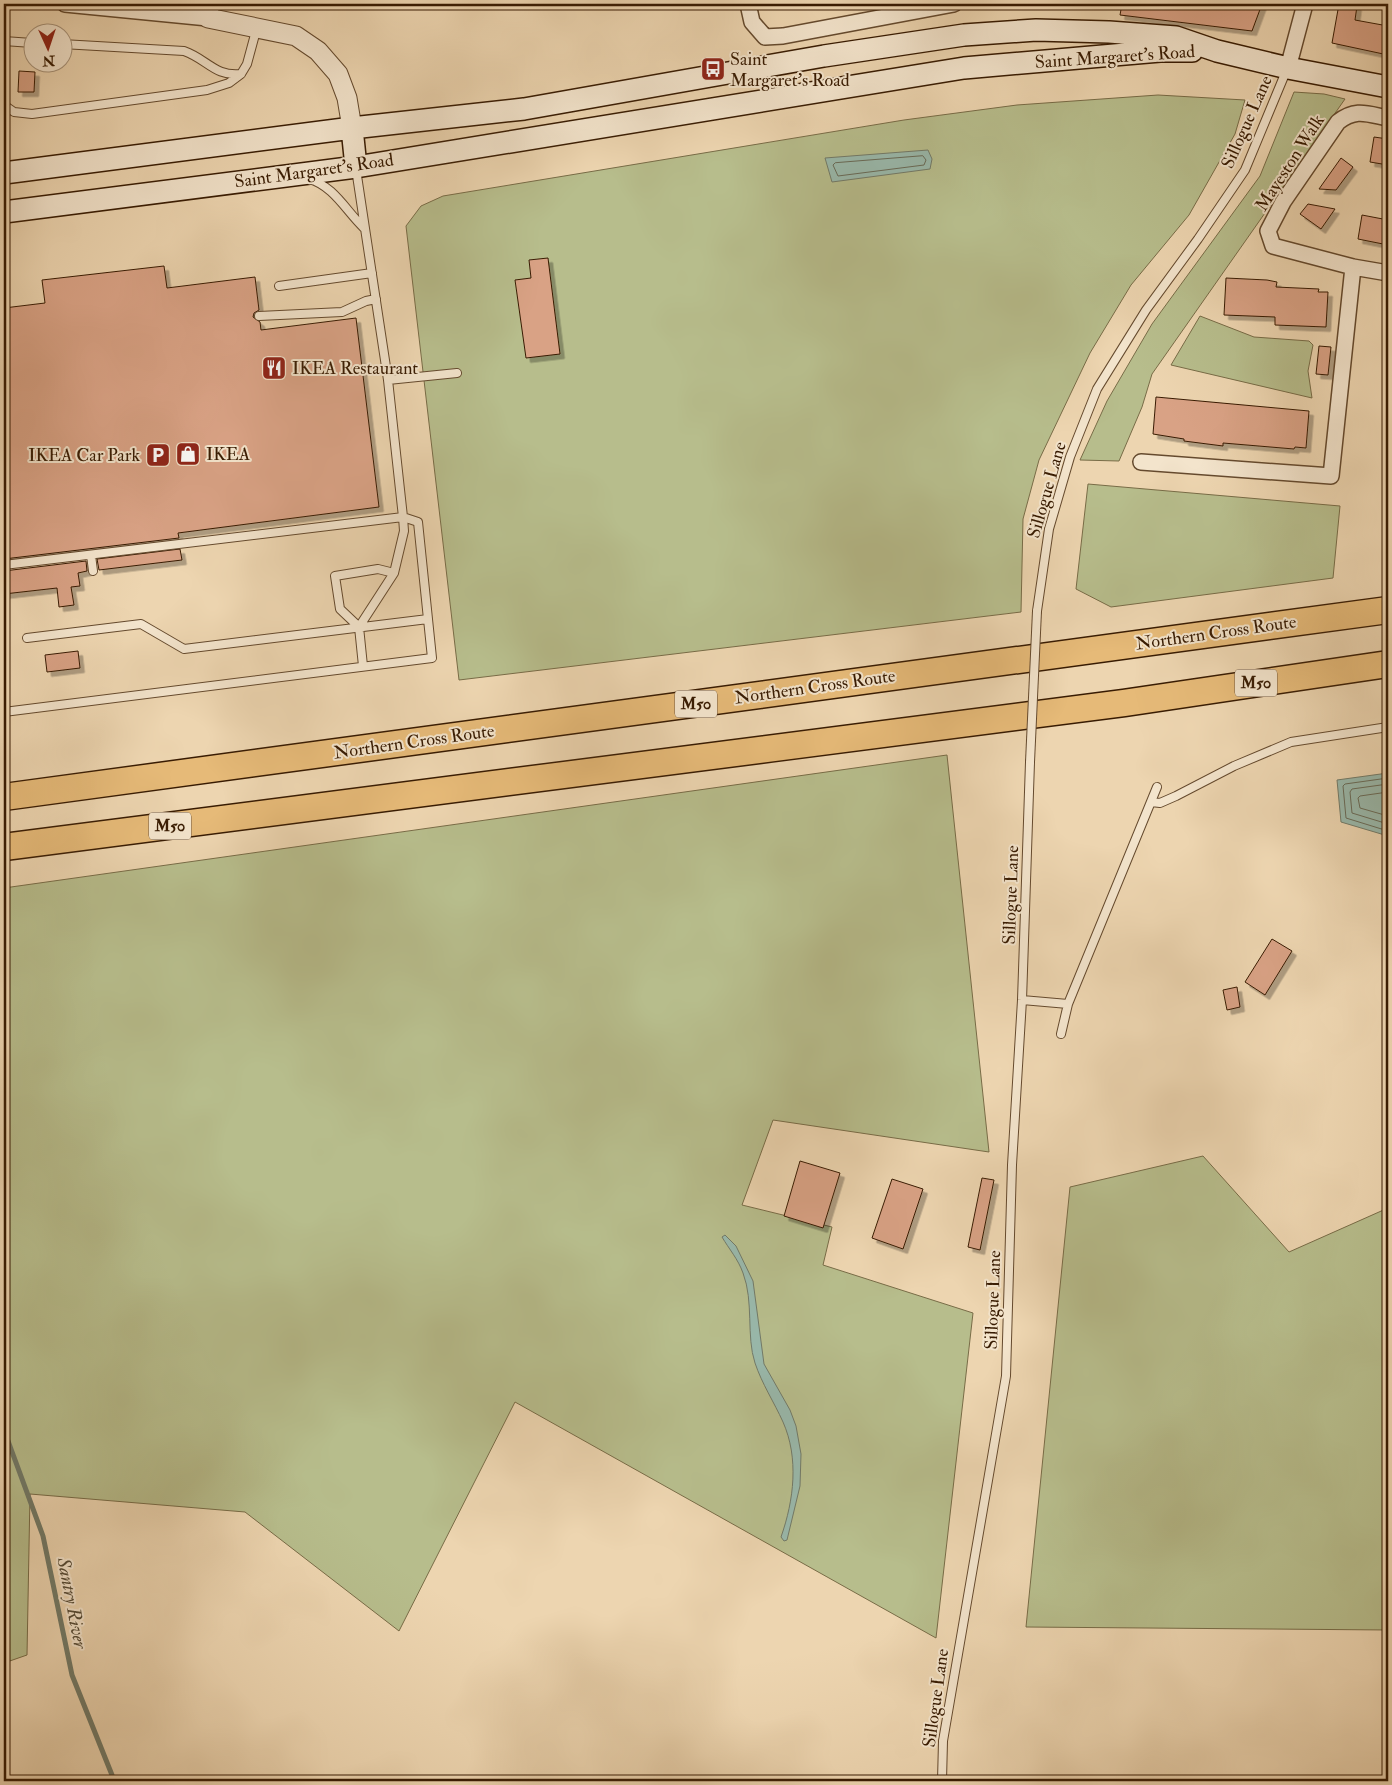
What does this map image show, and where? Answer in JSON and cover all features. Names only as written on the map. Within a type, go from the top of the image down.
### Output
[{"type":"highway","name":"Northern Cross Route","points":[[4,797],[1388,610]]},
{"type":"highway","name":"M50","points":[[4,847],[1115,704],[1388,664]]},
{"type":"highway","points":[[4,859],[152,837],[336,805]]},
{"type":"main road","name":"Saint Margaret's Road","points":[[4,173],[352,128],[524,109],[824,56],[976,34],[1036,30],[1109,32],[1176,37],[1217,51],[1288,68],[1388,87]]},
{"type":"main road","points":[[976,34],[980,66]]},
{"type":"main road","name":"Saint Margaret's Road","points":[[4,212],[356,167],[980,66],[1160,51],[1217,51]]},
{"type":"main road","points":[[352,128],[356,167]]},
{"type":"street","points":[[65,4],[209,11],[256,28],[296,36],[318,51],[338,74],[347,98],[352,128]]},
{"type":"street","points":[[748,4],[752,22],[765,37],[784,36],[954,4]]},
{"type":"street","points":[[1288,68],[1305,4]]},
{"type":"street","name":"Mayeston Walk","points":[[1353,268],[1273,246],[1268,231],[1283,202],[1338,122],[1348,114],[1359,112],[1388,118]]},
{"type":"street","points":[[1141,462],[1331,476],[1353,268],[1388,273]]},
{"type":"lane","points":[[4,105],[14,112],[32,114],[207,90],[235,80],[242,74],[247,64],[256,28]]},
{"type":"lane","points":[[4,41],[22,42]]},
{"type":"lane","points":[[72,45],[184,51],[195,54],[224,74],[242,74]]},
{"type":"lane","name":"Sillogue Lane","points":[[942,1781],[943,1741],[1006,1376],[1012,1165],[1022,1000],[1037,611],[1049,529],[1070,457],[1097,389],[1146,310],[1198,239],[1244,170],[1288,68]]},
{"type":"lane","points":[[356,167],[388,380],[404,517],[404,531],[394,573],[359,628],[363,666]]},
{"type":"lane","points":[[293,174],[314,180],[335,194],[350,215],[364,228]]},
{"type":"lane","points":[[279,286],[372,273]]},
{"type":"lane","points":[[260,316],[342,312],[366,301],[376,299]]},
{"type":"lane","points":[[388,380],[457,373]]},
{"type":"lane","points":[[4,565],[404,517],[418,522],[432,658],[4,712]]},
{"type":"lane","points":[[91,555],[93,571]]},
{"type":"lane","points":[[359,628],[340,609],[335,576],[378,569],[394,573]]},
{"type":"lane","points":[[27,638],[141,624],[184,649],[428,619]]},
{"type":"lane","points":[[1151,802],[1160,802],[1168,799],[1234,766],[1291,742],[1388,727]]},
{"type":"lane","points":[[1061,1034],[1068,1004],[1157,787]]},
{"type":"lane","points":[[1022,1000],[1068,1004]]},
{"type":"green space","points":[[1294,92],[1324,94],[1345,99],[1152,374],[1142,407],[1119,461],[1080,460],[1107,401],[1152,324],[1260,176]]},
{"type":"green space","points":[[1158,95],[1245,100],[1235,134],[1189,215],[1131,285],[1090,353],[1039,460],[1023,519],[1021,612],[459,680],[406,226],[421,206],[443,196],[904,120],[1017,105]]},
{"type":"green space","points":[[1200,316],[1254,337],[1309,341],[1313,345],[1308,371],[1312,398],[1171,365]]},
{"type":"green space","points":[[1088,484],[1340,506],[1333,578],[1111,607],[1076,589]]},
{"type":"green space","points":[[947,755],[989,1152],[773,1120],[742,1205],[832,1227],[823,1265],[973,1313],[936,1638],[515,1402],[399,1631],[245,1512],[30,1494],[27,1655],[4,1663],[4,888]]},
{"type":"green space","points":[[1203,1156],[1289,1252],[1388,1208],[1388,1630],[1026,1627],[1070,1187]]},
{"type":"water","points":[[928,150],[932,159],[930,169],[832,182],[825,158]]},
{"type":"water","points":[[1388,773],[1388,836],[1341,822],[1337,780]]},
{"type":"water","points":[[725,1235],[736,1246],[753,1281],[764,1364],[790,1410],[796,1426],[801,1454],[800,1486],[787,1540],[784,1541],[781,1537],[792,1494],[793,1464],[791,1450],[783,1422],[755,1363],[752,1353],[746,1284],[739,1263],[722,1237]]},
{"type":"building","points":[[1122,4],[1262,4],[1252,31],[1120,15]]},
{"type":"building","points":[[1339,4],[1357,6],[1355,20],[1388,26],[1388,55],[1332,43]]},
{"type":"building","points":[[19,71],[35,72],[34,92],[18,92]]},
{"type":"building","points":[[1374,137],[1388,139],[1388,165],[1370,162]]},
{"type":"building","points":[[1341,158],[1353,167],[1336,190],[1319,189]]},
{"type":"building","points":[[1308,204],[1335,209],[1321,229],[1300,214]]},
{"type":"building","points":[[1362,215],[1388,220],[1388,245],[1358,239]]},
{"type":"building","points":[[548,258],[560,354],[526,358],[515,280],[531,278],[529,260]]},
{"type":"building","name":"IKEA Car Park","points":[[164,266],[167,288],[255,277],[259,310],[254,313],[253,317],[260,322],[261,330],[356,318],[379,507],[178,533],[179,538],[4,559],[4,308],[45,303],[42,280]]},
{"type":"building","points":[[1226,278],[1267,280],[1277,282],[1276,287],[1319,289],[1318,292],[1328,292],[1326,327],[1275,325],[1275,317],[1224,315]]},
{"type":"building","points":[[1319,346],[1331,347],[1328,375],[1316,374]]},
{"type":"building","points":[[1156,397],[1309,411],[1306,448],[1295,447],[1294,449],[1223,443],[1223,446],[1184,441],[1184,439],[1153,434]]},
{"type":"building","points":[[180,549],[182,560],[99,570],[97,559]]},
{"type":"building","points":[[86,561],[87,571],[78,573],[80,586],[71,587],[74,605],[59,607],[57,588],[4,594],[4,571]]},
{"type":"building","points":[[78,651],[80,668],[47,672],[45,655]]},
{"type":"building","points":[[1272,939],[1292,951],[1265,995],[1245,982]]},
{"type":"building","points":[[1237,987],[1240,1007],[1227,1010],[1223,990]]},
{"type":"building","points":[[800,1161],[840,1173],[823,1228],[784,1216]]},
{"type":"building","points":[[982,1178],[994,1180],[980,1250],[968,1247]]},
{"type":"building","points":[[892,1179],[923,1189],[903,1249],[872,1238]]},
{"type":"waterway","name":"Santry River","points":[[4,1430],[43,1536],[72,1675],[112,1775],[112,1781]]},
{"type":"place","name":"Saint Margaret's Road","points":[[713,69]]},
{"type":"place","name":"IKEA Restaurant","points":[[274,368]]},
{"type":"place","name":"IKEA","points":[[188,454]]},
{"type":"place","name":"IKEA Car Park","points":[[158,455]]}]
